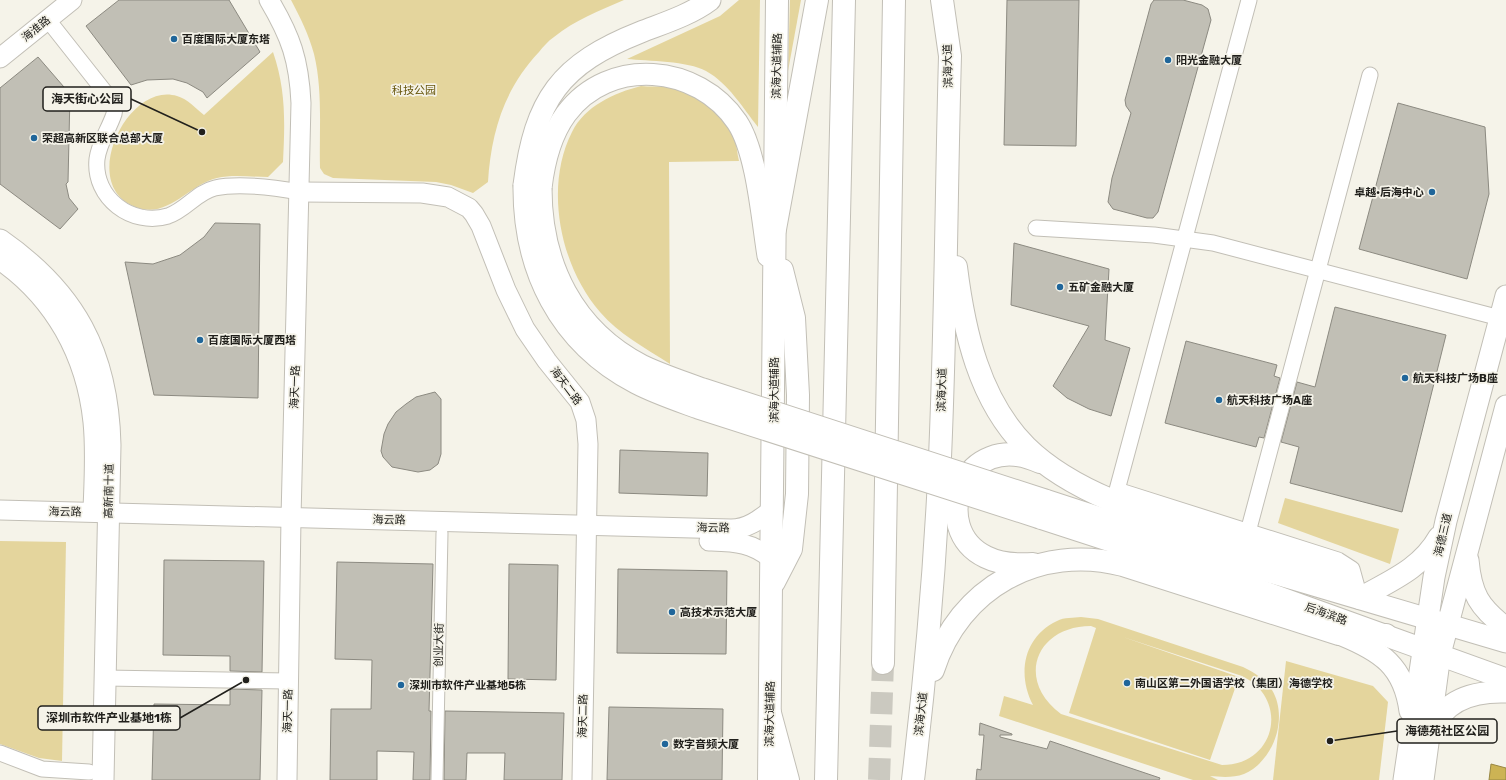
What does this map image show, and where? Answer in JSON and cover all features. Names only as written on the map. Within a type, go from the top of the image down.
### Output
[{"type":"main road","points":[[710,0],[685,14],[616,42],[573,68],[548,97],[532,135],[533,186],[543,224],[546,244],[561,283],[582,317],[610,344],[628,357],[664,375],[1042,509],[1148,543],[1229,560],[1506,642]]},
{"type":"main road","name":"滨海大道辅路","points":[[769,780],[778,0]]},
{"type":"main road","points":[[772,586],[791,549],[798,494],[798,395],[794,318],[775,236],[817,0]]},
{"type":"main road","points":[[826,780],[844,0]]},
{"type":"main road","points":[[883,663],[894,0]]},
{"type":"main road","name":"滨海大道","points":[[913,780],[922,702],[934,566],[939,478],[950,56],[942,0]]},
{"type":"main road","points":[[950,56],[951,0]]},
{"type":"main road","points":[[533,186],[544,168],[557,128],[577,102],[589,92],[618,79],[646,74],[661,74],[689,82],[716,98],[727,109],[744,135],[753,165],[774,292]]},
{"type":"main road","points":[[946,201],[966,331],[977,366],[991,398],[1008,425],[1026,448],[1052,468]]},
{"type":"main road","name":"高新南十道","points":[[0,240],[22,256],[62,296],[77,316],[88,337],[98,364],[110,422],[102,519],[94,777]]},
{"type":"main road","name":"高新南十道","points":[[0,259],[32,284],[48,302],[62,324],[83,367],[90,394],[94,422],[102,519],[105,678],[94,777]]},
{"type":"main road","name":"海德三道","points":[[1423,780],[1428,741],[1431,651],[1427,619],[1434,577],[1446,521],[1506,296]]},
{"type":"main road","name":"海德三道","points":[[1404,780],[1412,726],[1431,651],[1447,625],[1506,406]]},
{"type":"main road","points":[[1360,598],[1326,572],[1134,508],[1094,492],[1052,468],[1023,456],[1002,455],[991,457],[975,466],[962,484],[957,510],[961,533],[975,550],[984,557],[1004,563],[1044,564],[1084,558],[1109,562],[1339,634],[1369,646],[1389,663],[1403,685],[1408,702],[1412,726]]},
{"type":"main road","points":[[1360,598],[1397,579],[1417,565],[1434,545],[1446,521]]},
{"type":"main road","name":"后海滨路","points":[[1148,543],[1240,583],[1506,679]]},
{"type":"main road","points":[[1468,547],[1469,576],[1476,597],[1487,612],[1506,628]]},
{"type":"main road","points":[[922,702],[943,643],[963,614],[991,588],[1005,579],[1044,564]]},
{"type":"main road","points":[[1339,634],[1386,635]]},
{"type":"main road","points":[[1428,741],[1435,723],[1452,703],[1461,698],[1480,693],[1506,692]]},
{"type":"main road","points":[[770,713],[788,780]]},
{"type":"street","name":"海淮路","points":[[0,58],[72,0]]},
{"type":"street","name":"海天一路","points":[[269,0],[290,38],[296,58],[300,80],[302,123],[291,524],[287,780]]},
{"type":"street","points":[[1250,0],[1117,490],[1346,564],[1352,569],[1360,598]]},
{"type":"street","points":[[48,20],[112,101],[115,108],[114,114],[99,150],[97,171],[104,191],[124,212],[142,218],[161,218],[177,212],[205,192],[220,187],[278,188],[300,192]]},
{"type":"street","points":[[1248,532],[1370,75]]},
{"type":"street","name":"海天二路","points":[[300,192],[431,194],[456,200],[474,214],[482,226],[506,290],[525,329],[547,361],[576,395],[584,411],[587,430],[587,531],[582,780]]},
{"type":"street","points":[[1036,228],[1108,231],[1185,238],[1225,246],[1500,318]]},
{"type":"street","name":"海云路","points":[[291,524],[442,533],[738,529],[751,525],[773,509]]},
{"type":"street","name":"海云路","points":[[0,510],[102,519],[587,531],[732,542],[753,546],[772,559]]},
{"type":"street","name":"海云路","points":[[0,523],[102,519]]},
{"type":"street","name":"创业大街","points":[[437,780],[442,533]]},
{"type":"street","points":[[105,678],[289,681]]},
{"type":"street","points":[[0,753],[42,769],[94,777]]},
{"type":"green space","name":"科技公园","points":[[291,0],[624,0],[588,16],[562,31],[548,42],[527,66],[508,96],[496,129],[492,146],[488,182],[473,193],[451,185],[436,182],[333,178],[324,174],[320,168],[320,96],[317,68],[310,40]]},
{"type":"green space","points":[[739,0],[760,0],[758,127],[728,89],[706,71],[679,63],[627,59],[720,16]]},
{"type":"green space","points":[[790,0],[801,0],[788,71]]},
{"type":"green space","points":[[273,52],[280,80],[284,106],[284,147],[283,162],[268,177],[236,176],[217,178],[206,182],[166,206],[155,209],[144,209],[131,205],[116,193],[110,175],[110,156],[117,136],[128,117],[142,103],[159,95],[177,96],[188,101],[204,115]]},
{"type":"green space","points":[[641,86],[677,89],[708,104],[717,111],[731,129],[735,139],[739,161],[669,162],[670,364],[624,334],[600,312],[586,293],[575,272],[566,249],[560,225],[558,201],[559,177],[564,154],[572,132],[584,115],[601,102],[621,92]]},
{"type":"green space","points":[[1285,498],[1399,529],[1390,564],[1278,523]]},
{"type":"green space","points":[[0,541],[66,542],[62,761],[39,758],[0,744]]},
{"type":"green space","points":[[1081,617],[1098,619],[1243,667],[1259,677],[1272,690],[1277,701],[1279,713],[1275,738],[1270,750],[1263,760],[1244,774],[1227,777],[1210,776],[1218,780],[1193,780],[999,716],[1004,696],[1033,705],[1025,681],[1025,669],[1026,658],[1030,647],[1037,637],[1046,628],[1057,621],[1066,618]],"holes":[[[1091,626],[1096,628],[1069,713],[1210,760],[1239,677],[1123,637],[1242,676],[1257,686],[1267,700],[1271,714],[1270,729],[1265,743],[1255,754],[1240,762],[1222,765],[1061,714],[1047,700],[1039,686],[1036,671],[1038,657],[1045,645],[1057,635],[1072,628]]]},
{"type":"green space","points":[[1286,661],[1373,686],[1388,702],[1379,780],[1273,780]]},
{"type":"shaded area","points":[[1491,764],[1506,768],[1506,780],[1489,780]]},
{"type":"building","name":"百度国际大厦东塔","points":[[119,0],[229,0],[260,52],[207,98],[203,92],[187,83],[173,79],[147,80],[131,85],[86,26]]},
{"type":"building","points":[[1007,0],[1079,0],[1076,146],[1004,145]]},
{"type":"building","points":[[1154,0],[1183,0],[1202,5],[1208,9],[1211,20],[1158,212],[1153,218],[1147,218],[1113,209],[1108,202],[1112,178],[1131,113],[1126,106],[1125,100],[1151,4]]},
{"type":"building","name":"荣超高新区联合总部大厦","points":[[38,57],[70,94],[68,182],[66,184],[69,198],[78,209],[60,229],[0,184],[0,88]]},
{"type":"building","name":"卓越·后海中心","points":[[1398,103],[1485,127],[1489,194],[1467,279],[1359,249]]},
{"type":"building","name":"百度国际大厦西塔","points":[[215,223],[260,224],[258,398],[154,395],[125,262],[153,264],[180,255],[204,237]]},
{"type":"building","points":[[1014,243],[1109,269],[1105,340],[1130,348],[1111,416],[1089,409],[1067,398],[1053,386],[1089,326],[1011,305]]},
{"type":"building","points":[[1335,307],[1446,335],[1402,512],[1290,483],[1299,447],[1281,442],[1297,382],[1315,387]]},
{"type":"building","name":"航天科技广场A座","points":[[1186,341],[1277,365],[1274,376],[1280,378],[1264,438],[1259,437],[1256,447],[1165,423]]},
{"type":"building","points":[[435,392],[441,399],[441,454],[438,464],[430,470],[418,472],[392,467],[383,457],[381,451],[384,434],[388,424],[396,412],[416,397]]},
{"type":"building","points":[[620,450],[708,453],[707,496],[619,493]]},
{"type":"building","points":[[164,560],[264,561],[262,672],[230,671],[230,656],[163,655]]},
{"type":"building","name":"深圳市软件产业基地5栋","points":[[337,562],[433,564],[429,711],[431,711],[430,780],[413,780],[414,752],[377,751],[377,780],[330,780],[331,709],[371,709],[372,660],[335,659]]},
{"type":"building","points":[[509,564],[558,565],[556,680],[508,679]]},
{"type":"building","name":"高技术示范大厦","points":[[618,569],[727,571],[726,654],[617,653]]},
{"type":"building","points":[[230,689],[262,690],[260,780],[152,780],[154,704],[230,705]]},
{"type":"building","name":"数字音频大厦","points":[[609,707],[723,709],[722,780],[607,780]]},
{"type":"building","points":[[445,711],[564,713],[562,780],[504,780],[505,753],[467,753],[466,780],[444,780]]},
{"type":"building","points":[[980,723],[1012,734],[1000,735],[1000,737],[1047,749],[1050,741],[1160,778],[1159,780],[976,780],[977,769],[981,770],[984,735],[979,735]]},
{"type":"tunnel","points":[[879,780],[883,663]]},
{"type":"place","name":"百度国际大厦东塔","points":[[174,39]]},
{"type":"place","name":"阳光金融大厦","points":[[1168,60]]},
{"type":"place","name":"海天街心公园","points":[[202,132]]},
{"type":"place","name":"荣超高新区联合总部大厦","points":[[34,138]]},
{"type":"place","name":"卓越·后海中心","points":[[1432,192]]},
{"type":"place","name":"五矿金融大厦","points":[[1060,287]]},
{"type":"place","name":"百度国际大厦西塔","points":[[200,340]]},
{"type":"place","name":"航天科技广场B座","points":[[1405,378]]},
{"type":"place","name":"航天科技广场A座","points":[[1219,400]]},
{"type":"place","name":"高技术示范大厦","points":[[672,612]]},
{"type":"place","name":"深圳市软件产业基地1栋","points":[[246,680]]},
{"type":"place","name":"南山区第二外国语学校（集团）海德学校","points":[[1127,683]]},
{"type":"place","name":"深圳市软件产业基地5栋","points":[[401,685]]},
{"type":"place","name":"海德苑社区公园","points":[[1330,741]]},
{"type":"place","name":"数字音频大厦","points":[[665,744]]}]
